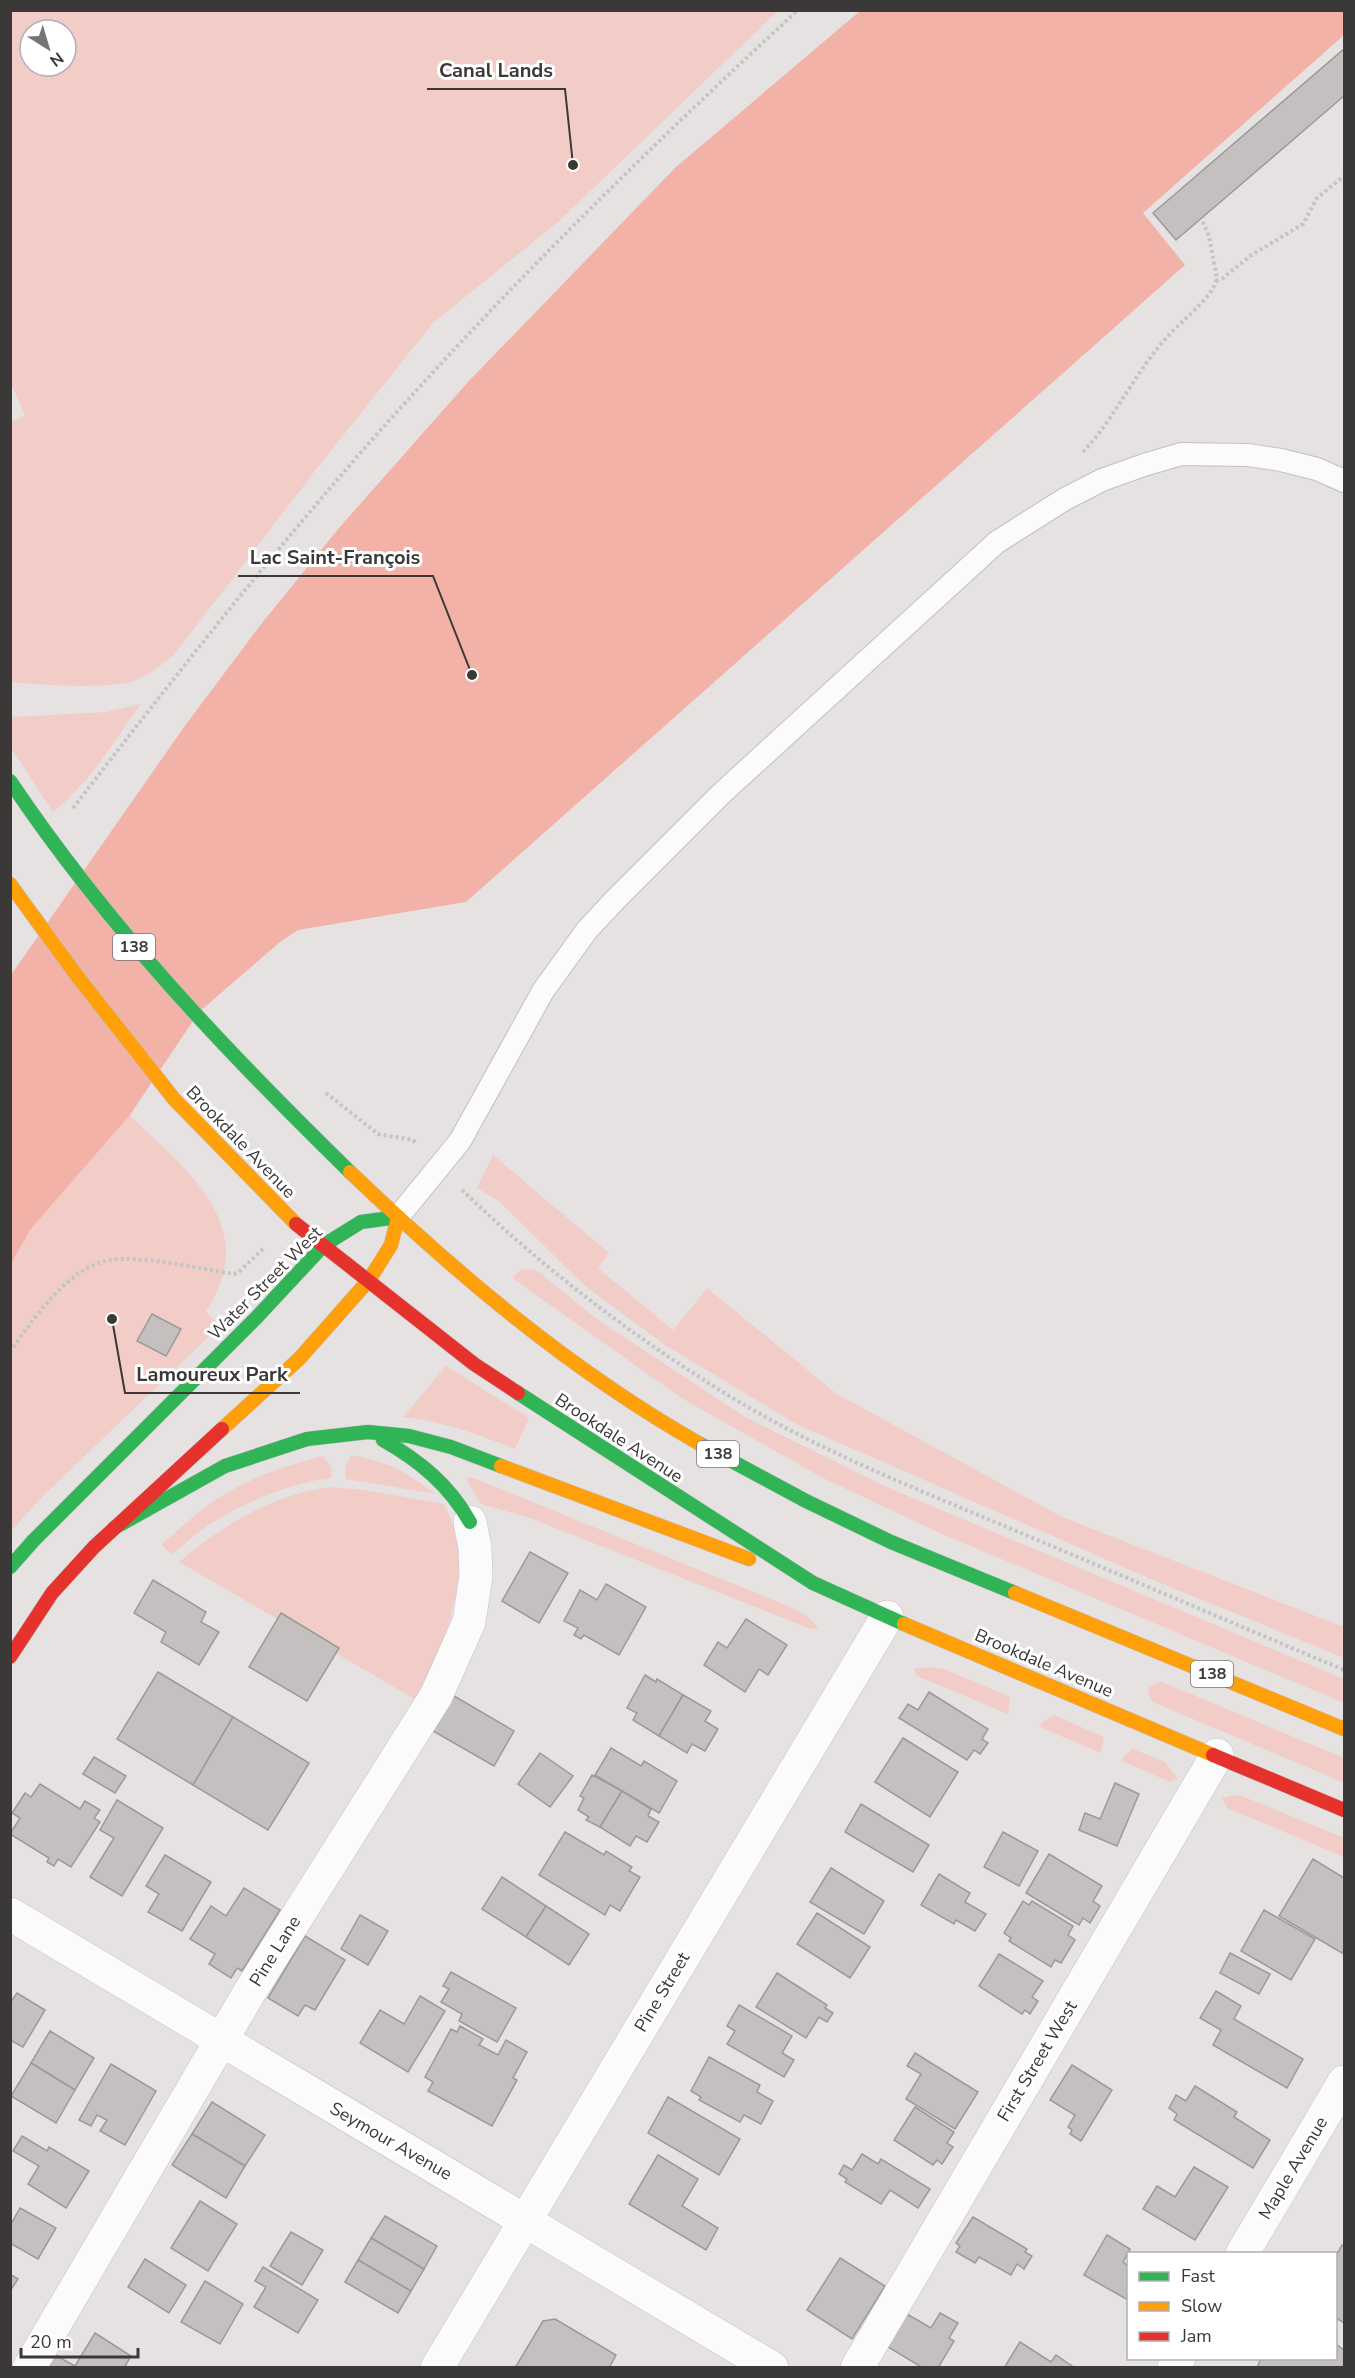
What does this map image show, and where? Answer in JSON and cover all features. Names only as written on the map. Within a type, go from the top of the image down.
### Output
[{"type":"main road","name":"Brookdale Avenue","points":[[10,781],[54,845],[113,922],[219,1043],[398,1217],[485,1294],[563,1356],[683,1434],[756,1475],[891,1542],[1344,1729]]},
{"type":"main road","name":"Brookdale Avenue","points":[[14,890],[77,976],[174,1100],[292,1221],[484,1370],[617,1459],[813,1583],[887,1617],[1344,1810]]},
{"type":"main road","name":"Water Street West","points":[[10,1567],[34,1540],[257,1317],[324,1245],[361,1222],[398,1217]]},
{"type":"main road","points":[[10,1657],[52,1593],[114,1528],[298,1359],[369,1280],[391,1245],[398,1217]]},
{"type":"main road","points":[[114,1528],[225,1466],[307,1439],[368,1432],[409,1436],[450,1447],[813,1583]]},
{"type":"main road","points":[[368,1432],[411,1454],[434,1474],[460,1502],[470,1522]]},
{"type":"street","name":"Pine Lane","points":[[29,2367],[249,1993],[436,1696],[469,1622],[476,1576],[475,1548],[470,1522]]},
{"type":"street","name":"Pine Street","points":[[437,2367],[887,1617]]},
{"type":"street","name":"First Street West","points":[[856,2367],[1217,1755]]},
{"type":"street","name":"Seymour Avenue","points":[[10,1914],[772,2367]]},
{"type":"street","name":"Maple Avenue","points":[[1243,2252],[1344,2082]]},
{"type":"lane","points":[[398,1217],[460,1141],[543,991],[587,930],[722,793],[997,542],[1065,499],[1102,480],[1181,454],[1222,454],[1270,458],[1317,469],[1344,481]]},
{"type":"path","points":[[71,811],[236,599],[425,381],[573,225],[687,113],[798,10]]},
{"type":"path","points":[[1216,281],[1250,256],[1303,224],[1317,198],[1344,176]]},
{"type":"path","points":[[1077,458],[1101,433],[1131,385],[1168,336],[1212,290],[1216,281],[1211,240],[1201,219]]},
{"type":"path","points":[[318,1086],[378,1134],[413,1140],[439,1167],[567,1283],[724,1393],[800,1436],[880,1474],[1344,1670]]},
{"type":"path","points":[[346,1168],[378,1134]]},
{"type":"path","points":[[10,1352],[64,1285],[80,1271],[95,1264],[111,1259],[130,1260],[234,1274],[240,1271],[292,1221]]},
{"type":"shaded area","points":[[11,10],[778,11],[558,222],[433,323],[315,471],[174,655],[137,680],[88,686],[11,682],[11,422],[25,415],[10,382]]},
{"type":"shaded area","points":[[860,11],[1344,11],[1344,35],[1143,213],[1185,265],[466,902],[298,930],[280,942],[199,1012],[130,1115],[30,1230],[11,1264],[11,975],[184,727],[262,623],[339,528],[468,382],[676,167]]},
{"type":"shaded area","points":[[141,704],[89,776],[53,812],[11,748],[11,717],[106,712]]},
{"type":"shaded area","points":[[130,1115],[185,1169],[202,1189],[215,1210],[224,1233],[226,1257],[219,1287],[206,1312],[220,1326],[42,1497],[11,1531],[11,1264],[30,1230]]},
{"type":"shaded area","points":[[493,1155],[609,1253],[598,1268],[673,1330],[707,1288],[837,1394],[1062,1517],[1344,1627],[1344,1658],[1153,1580],[796,1424],[665,1345],[585,1286],[501,1203],[477,1188]]},
{"type":"shaded area","points":[[532,1269],[539,1272],[598,1320],[747,1418],[889,1488],[1344,1679],[1344,1703],[942,1534],[823,1478],[683,1399],[512,1278],[520,1270]]},
{"type":"shaded area","points":[[446,1366],[529,1418],[515,1449],[447,1425],[403,1417]]},
{"type":"shaded area","points":[[351,1455],[396,1468],[436,1494],[346,1479],[345,1467]]},
{"type":"shaded area","points":[[323,1456],[332,1468],[331,1478],[283,1489],[250,1502],[207,1526],[171,1555],[162,1544],[208,1505],[235,1488],[278,1469]]},
{"type":"shaded area","points":[[471,1477],[793,1608],[808,1617],[819,1628],[811,1629],[530,1518],[481,1504],[467,1481]]},
{"type":"shaded area","points":[[331,1487],[365,1490],[444,1504],[454,1529],[458,1554],[458,1579],[447,1628],[418,1701],[179,1562],[213,1536],[250,1513],[289,1496]]},
{"type":"shaded area","points":[[929,1667],[944,1669],[1010,1697],[1008,1714],[917,1676],[914,1669]]},
{"type":"shaded area","points":[[1160,1681],[1344,1758],[1344,1783],[1153,1702],[1148,1693],[1150,1687]]},
{"type":"shaded area","points":[[1054,1715],[1104,1737],[1101,1753],[1039,1727],[1042,1722]]},
{"type":"shaded area","points":[[1133,1749],[1165,1762],[1178,1779],[1170,1782],[1122,1761],[1124,1755]]},
{"type":"shaded area","points":[[1242,1796],[1344,1838],[1344,1857],[1227,1808],[1222,1798]]},
{"type":"building","points":[[1344,49],[1344,96],[1176,240],[1153,213]]},
{"type":"building","points":[[152,1314],[181,1329],[166,1356],[137,1341]]},
{"type":"building","points":[[530,1552],[568,1573],[539,1623],[502,1601]]},
{"type":"building","points":[[153,1580],[206,1612],[201,1622],[219,1632],[199,1665],[161,1642],[166,1632],[134,1613]]},
{"type":"building","points":[[606,1584],[646,1607],[619,1655],[584,1635],[581,1639],[574,1635],[578,1628],[564,1621],[580,1590],[597,1600]]},
{"type":"building","points":[[281,1613],[339,1648],[307,1701],[249,1667]]},
{"type":"building","points":[[746,1619],[787,1645],[768,1675],[759,1669],[745,1692],[704,1665],[718,1642],[727,1648]]},
{"type":"building","points":[[158,1672],[233,1717],[193,1785],[117,1739]]},
{"type":"building","points":[[645,1675],[656,1682],[657,1679],[683,1695],[659,1736],[633,1720],[637,1713],[627,1708]]},
{"type":"building","points":[[929,1692],[988,1729],[982,1739],[988,1743],[980,1754],[974,1750],[967,1760],[899,1718],[908,1704],[918,1710]]},
{"type":"building","points":[[683,1695],[711,1711],[705,1721],[718,1729],[705,1751],[692,1744],[687,1753],[659,1736]]},
{"type":"building","points":[[454,1696],[514,1731],[494,1766],[433,1731]]},
{"type":"building","points":[[233,1717],[309,1763],[268,1830],[193,1785]]},
{"type":"building","points":[[903,1738],[958,1772],[930,1817],[875,1782]]},
{"type":"building","points":[[611,1748],[641,1766],[644,1761],[677,1781],[659,1813],[595,1775]]},
{"type":"building","points":[[540,1753],[573,1776],[550,1807],[518,1784]]},
{"type":"building","points":[[94,1757],[126,1776],[115,1793],[83,1774]]},
{"type":"building","points":[[592,1775],[622,1791],[600,1827],[586,1820],[589,1817],[578,1810],[584,1798],[580,1796]]},
{"type":"building","points":[[1115,1783],[1139,1794],[1117,1846],[1079,1830],[1085,1813],[1100,1819]]},
{"type":"building","points":[[40,1784],[80,1809],[85,1801],[100,1810],[94,1818],[100,1822],[71,1867],[58,1859],[54,1866],[47,1862],[49,1858],[10,1834],[20,1818],[12,1813],[25,1793],[31,1797]]},
{"type":"building","points":[[622,1791],[651,1809],[648,1816],[659,1822],[647,1842],[636,1836],[630,1846],[600,1827]]},
{"type":"building","points":[[117,1800],[163,1828],[122,1896],[90,1877],[114,1838],[100,1830]]},
{"type":"building","points":[[861,1804],[929,1845],[913,1872],[845,1832]]},
{"type":"building","points":[[565,1832],[604,1855],[606,1851],[632,1867],[629,1871],[640,1877],[620,1911],[610,1905],[605,1915],[539,1875]]},
{"type":"building","points":[[1003,1832],[1038,1851],[1019,1886],[984,1867]]},
{"type":"building","points":[[1049,1854],[1102,1886],[1093,1901],[1100,1906],[1090,1923],[1083,1918],[1079,1925],[1026,1893]]},
{"type":"building","points":[[165,1855],[211,1882],[182,1931],[148,1912],[159,1894],[146,1886]]},
{"type":"building","points":[[1313,1859],[1344,1878],[1344,1950],[1342,1953],[1279,1916]]},
{"type":"building","points":[[831,1868],[884,1901],[864,1934],[810,1902]]},
{"type":"building","points":[[939,1874],[970,1893],[965,1902],[986,1914],[975,1931],[956,1920],[954,1924],[921,1905]]},
{"type":"building","points":[[502,1877],[546,1906],[526,1937],[482,1909]]},
{"type":"building","points":[[244,1888],[280,1910],[242,1971],[237,1968],[231,1978],[209,1964],[215,1954],[190,1939],[211,1906],[226,1916]]},
{"type":"building","points":[[1023,1901],[1029,1905],[1032,1901],[1073,1926],[1068,1935],[1075,1940],[1061,1963],[1055,1960],[1051,1967],[1009,1941],[1011,1938],[1004,1933]]},
{"type":"building","points":[[546,1906],[589,1934],[569,1965],[526,1937]]},
{"type":"building","points":[[1264,1910],[1315,1939],[1291,1980],[1241,1951]]},
{"type":"building","points":[[817,1913],[870,1947],[850,1978],[797,1944]]},
{"type":"building","points":[[360,1915],[388,1931],[368,1965],[341,1949]]},
{"type":"building","points":[[305,1936],[345,1960],[315,2010],[305,2005],[298,2016],[268,1998]]},
{"type":"building","points":[[1230,1953],[1270,1974],[1259,1994],[1220,1973]]},
{"type":"building","points":[[999,1954],[1043,1981],[1032,1997],[1038,2001],[1030,2014],[1025,2010],[1022,2014],[979,1986]]},
{"type":"building","points":[[451,1972],[516,2008],[497,2042],[459,2021],[462,2014],[441,2002],[449,1989],[443,1986]]},
{"type":"building","points":[[777,1973],[827,2005],[825,2008],[833,2013],[827,2022],[819,2017],[806,2038],[756,2007]]},
{"type":"building","points":[[1216,1991],[1241,2006],[1234,2019],[1303,2059],[1287,2088],[1213,2045],[1221,2030],[1200,2018]]},
{"type":"building","points":[[17,1993],[45,2010],[23,2047],[10,2040],[10,2003]]},
{"type":"building","points":[[420,1996],[445,2011],[408,2072],[360,2043],[380,2010],[404,2024]]},
{"type":"building","points":[[739,2005],[792,2036],[782,2053],[794,2060],[784,2077],[727,2044],[735,2031],[727,2026]]},
{"type":"building","points":[[460,2026],[483,2039],[479,2045],[498,2055],[506,2040],[527,2052],[513,2078],[517,2080],[492,2126],[428,2091],[433,2082],[425,2077],[451,2029],[457,2032]]},
{"type":"building","points":[[50,2031],[94,2058],[75,2090],[31,2063]]},
{"type":"building","points":[[915,2053],[978,2092],[955,2129],[906,2099],[921,2074],[907,2066]]},
{"type":"building","points":[[709,2057],[760,2085],[757,2092],[773,2101],[761,2124],[744,2115],[740,2122],[699,2100],[701,2097],[691,2091]]},
{"type":"building","points":[[31,2063],[75,2090],[56,2123],[11,2096]]},
{"type":"building","points":[[111,2064],[156,2091],[125,2145],[100,2131],[107,2120],[97,2115],[91,2126],[79,2120]]},
{"type":"building","points":[[1072,2065],[1112,2090],[1081,2141],[1070,2134],[1072,2130],[1068,2127],[1075,2115],[1050,2100]]},
{"type":"building","points":[[1195,2086],[1237,2112],[1234,2117],[1270,2140],[1253,2168],[1174,2120],[1177,2114],[1169,2108],[1176,2095],[1186,2101]]},
{"type":"building","points":[[668,2097],[740,2139],[719,2175],[648,2133]]},
{"type":"building","points":[[212,2102],[265,2135],[245,2166],[192,2134]]},
{"type":"building","points":[[915,2107],[954,2132],[947,2143],[953,2147],[942,2164],[937,2160],[933,2165],[894,2140]]},
{"type":"building","points":[[192,2134],[245,2166],[226,2198],[172,2165]]},
{"type":"building","points":[[22,2136],[47,2151],[49,2147],[89,2171],[66,2208],[28,2184],[39,2166],[13,2151]]},
{"type":"building","points":[[862,2154],[878,2164],[881,2159],[930,2189],[918,2208],[890,2190],[881,2204],[845,2182],[847,2179],[839,2174],[844,2165],[852,2170]]},
{"type":"building","points":[[658,2155],[698,2179],[682,2206],[718,2228],[706,2250],[629,2204]]},
{"type":"building","points":[[1194,2167],[1228,2187],[1195,2240],[1143,2209],[1157,2186],[1175,2197]]},
{"type":"building","points":[[200,2201],[237,2224],[208,2271],[171,2248]]},
{"type":"building","points":[[20,2208],[56,2228],[38,2259],[10,2243],[10,2226]]},
{"type":"building","points":[[385,2216],[437,2246],[424,2269],[371,2238]]},
{"type":"building","points":[[973,2217],[1027,2249],[1025,2252],[1032,2256],[1024,2269],[1017,2264],[1011,2275],[979,2257],[975,2263],[956,2252],[960,2246],[956,2243]]},
{"type":"building","points":[[291,2232],[323,2250],[302,2285],[270,2266]]},
{"type":"building","points":[[1107,2235],[1130,2249],[1123,2262],[1127,2265],[1127,2299],[1084,2275]]},
{"type":"building","points":[[371,2238],[424,2269],[411,2291],[358,2260]]},
{"type":"building","points":[[1342,2245],[1344,2247],[1344,2323],[1337,2319],[1337,2254]]},
{"type":"building","points":[[840,2258],[885,2286],[852,2339],[807,2310]]},
{"type":"building","points":[[145,2259],[186,2285],[169,2313],[128,2287]]},
{"type":"building","points":[[358,2260],[411,2291],[398,2313],[345,2282]]},
{"type":"building","points":[[263,2267],[318,2300],[298,2333],[254,2307],[266,2287],[255,2281]]},
{"type":"building","points":[[10,2274],[18,2279],[10,2291]]},
{"type":"building","points":[[205,2281],[243,2304],[220,2344],[181,2322]]},
{"type":"building","points":[[940,2313],[958,2323],[949,2338],[954,2341],[938,2368],[923,2368],[888,2347],[907,2314],[931,2328]]},
{"type":"building","points":[[555,2319],[616,2355],[609,2368],[515,2368],[543,2321]]},
{"type":"building","points":[[95,2333],[131,2356],[124,2368],[48,2368],[55,2355],[75,2366]]},
{"type":"building","points":[[1020,2342],[1051,2362],[1056,2355],[1075,2368],[1004,2368]]},
{"type":"building","points":[[1337,2345],[1344,2350],[1344,2368],[1257,2368],[1260,2360],[1337,2360]]},
{"type":"traffic: fast","points":[[10,781],[87,887],[128,937],[213,1033],[350,1172]]},
{"type":"traffic: fast","points":[[10,1567],[34,1540],[257,1317],[324,1245],[361,1222],[398,1217]]},
{"type":"traffic: fast","points":[[518,1393],[813,1583],[904,1624]]},
{"type":"traffic: fast","points":[[114,1528],[225,1466],[307,1439],[368,1432],[409,1436],[451,1447],[501,1466]]},
{"type":"traffic: fast","points":[[383,1440],[409,1456],[443,1485],[470,1522]]},
{"type":"traffic: fast","points":[[700,1444],[806,1501],[891,1542],[1015,1593]]},
{"type":"traffic: slow","points":[[10,884],[77,976],[174,1099],[296,1224]]},
{"type":"traffic: slow","points":[[350,1172],[432,1248],[517,1319],[606,1385],[700,1444]]},
{"type":"traffic: slow","points":[[222,1429],[299,1359],[369,1280],[391,1245],[398,1217]]},
{"type":"traffic: slow","points":[[501,1466],[749,1559]]},
{"type":"traffic: slow","points":[[1015,1593],[1344,1729]]},
{"type":"traffic: slow","points":[[904,1624],[1213,1755]]},
{"type":"traffic: jam","points":[[296,1224],[474,1364],[518,1393]]},
{"type":"traffic: jam","points":[[10,1657],[52,1593],[94,1547],[222,1429]]},
{"type":"traffic: jam","points":[[1213,1755],[1344,1810]]},
{"type":"place","name":"Canal Lands","points":[[573,165]]},
{"type":"place","name":"Lac Saint-François","points":[[472,675]]},
{"type":"place","name":"Lamoureux Park","points":[[112,1319]]}]
